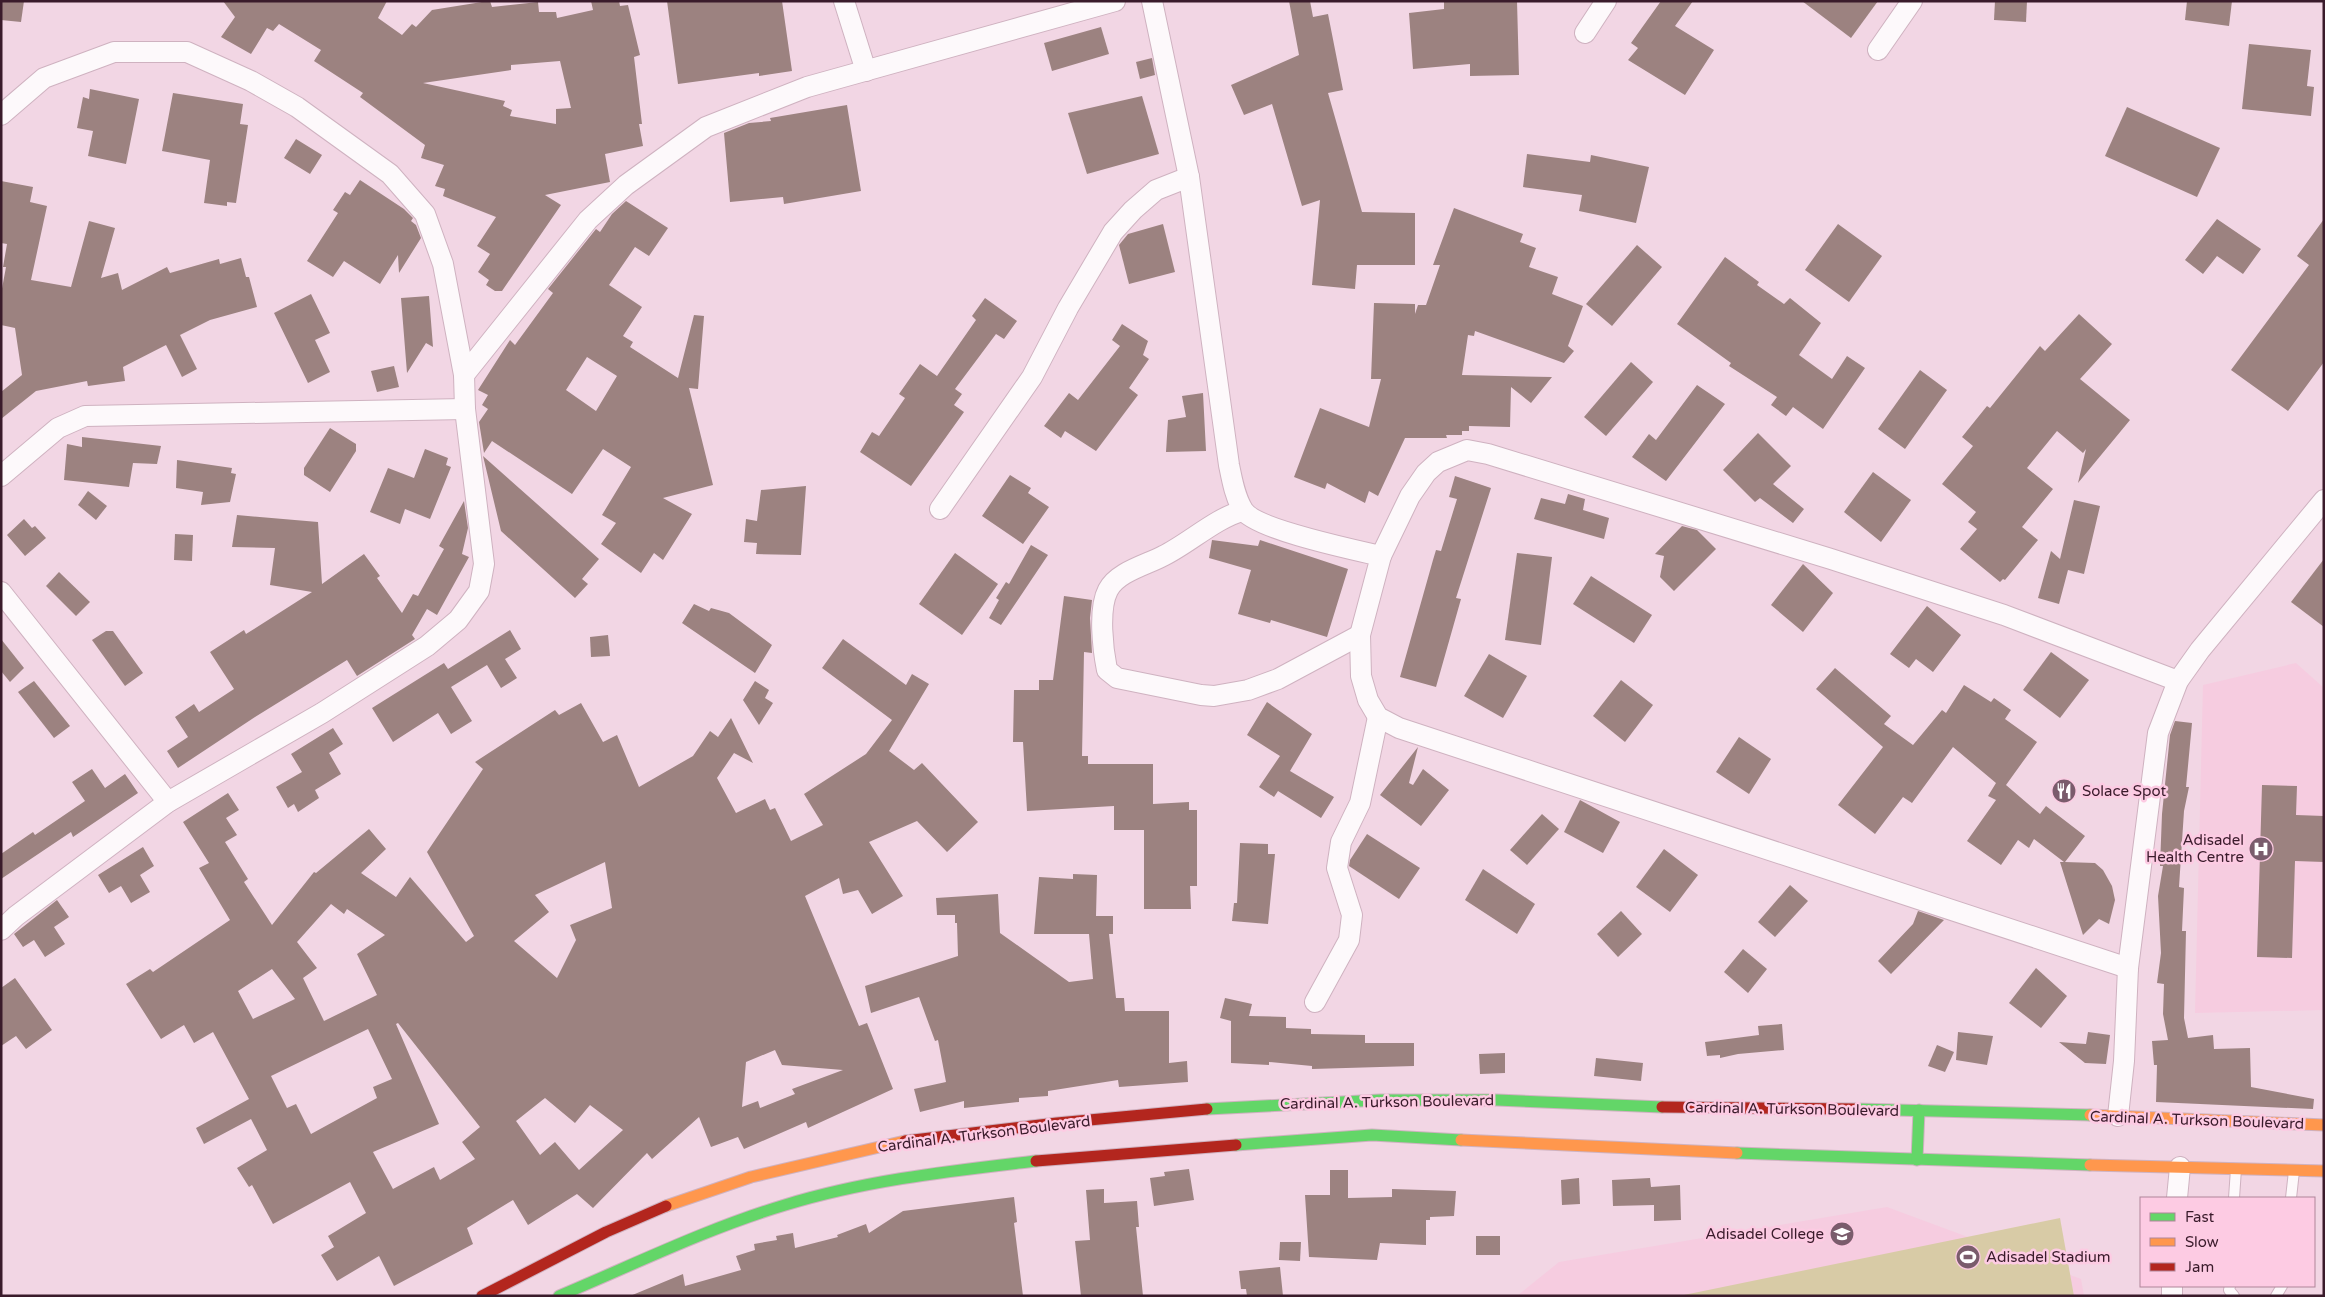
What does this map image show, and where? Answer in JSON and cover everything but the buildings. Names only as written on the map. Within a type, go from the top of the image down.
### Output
[{"type":"street","points":[[844,1],[866,70]]},
{"type":"street","points":[[464,375],[498,336],[588,220],[626,185],[706,126],[807,87],[1115,1]]},
{"type":"street","points":[[1152,1],[1189,177],[1228,466],[1243,511]]},
{"type":"street","points":[[1584,34],[1606,1]]},
{"type":"street","points":[[1878,50],[1912,1]]},
{"type":"street","points":[[1,115],[44,78],[114,52],[187,52],[251,81],[297,107],[390,174],[425,214],[443,264],[464,375],[465,409],[484,564],[479,591],[458,620],[427,646],[322,713],[168,802],[16,916],[1,930]]},
{"type":"street","points":[[940,509],[1032,377],[1068,308],[1113,232],[1156,190],[1189,177]]},
{"type":"street","points":[[1,476],[58,428],[85,416],[465,409]]},
{"type":"street","points":[[2128,968],[1399,728],[1378,717],[1368,700],[1361,676],[1360,635],[1381,556],[1410,496],[1426,473],[1438,462],[1467,450],[1488,454],[1995,612],[2178,681]]},
{"type":"street","points":[[2118,1116],[2124,1061],[2128,968],[2158,733],[2178,681],[2200,650],[2317,524],[2324,500]]},
{"type":"street","points":[[1360,635],[1278,680],[1248,690],[1214,696],[1117,678],[1107,670],[1103,647],[1103,622],[1108,589],[1121,576],[1182,547],[1233,513],[1243,511],[1290,534],[1381,556]]},
{"type":"street","points":[[1,592],[168,802]]},
{"type":"street","points":[[1315,1002],[1349,940],[1352,914],[1337,868],[1341,842],[1360,803],[1378,717]]},
{"type":"street","name":"Cardinal A. Turkson Boulevard","points":[[482,1296],[606,1232],[682,1199],[751,1176],[910,1140],[1057,1123],[1246,1106],[1380,1100],[1497,1100],[1652,1108],[1919,1110],[2324,1125]]},
{"type":"street","points":[[1918,1160],[1919,1110]]},
{"type":"street","points":[[559,1296],[670,1248],[784,1205],[872,1184],[950,1171],[1054,1159],[1372,1135],[1660,1150],[1918,1160],[2324,1170]]},
{"type":"street","points":[[2178,1197],[2180,1167]]},
{"type":"lane","points":[[2234,1197],[2236,1168]]},
{"type":"lane","points":[[2291,1197],[2294,1170]]},
{"type":"shaded area","name":"Adisadel Health Centre","points":[[2296,663],[2324,688],[2324,1010],[2195,1013],[2203,685]]},
{"type":"shaded area","name":"Adisadel College","points":[[1887,1207],[2081,1279],[2084,1296],[1517,1296],[1559,1262]]},
{"type":"shaded area","name":"Adisadel Stadium","points":[[2060,1218],[2074,1296],[1679,1296]]},
{"type":"traffic: fast","points":[[1207,1109],[1380,1100],[1497,1100],[1662,1107]]},
{"type":"traffic: fast","points":[[1856,1109],[2090,1115]]},
{"type":"traffic: fast","points":[[1917,1160],[1919,1110]]},
{"type":"traffic: fast","points":[[1236,1145],[1372,1135],[1461,1140]]},
{"type":"traffic: fast","points":[[1737,1153],[2090,1165]]},
{"type":"traffic: fast","points":[[559,1296],[756,1214],[816,1196],[909,1177],[1036,1161]]},
{"type":"traffic: slow","points":[[2090,1115],[2324,1125]]},
{"type":"traffic: slow","points":[[1461,1140],[1737,1153]]},
{"type":"traffic: slow","points":[[666,1206],[751,1177],[905,1141]]},
{"type":"traffic: slow","points":[[2090,1165],[2324,1171]]},
{"type":"traffic: jam","points":[[1662,1107],[1856,1109]]},
{"type":"traffic: jam","points":[[905,1141],[1057,1123],[1207,1109]]},
{"type":"traffic: jam","points":[[1036,1161],[1236,1145]]},
{"type":"traffic: jam","points":[[482,1296],[606,1232],[666,1206]]},
{"type":"place","name":"Solace Spot","points":[[2064,791]]},
{"type":"place","name":"Adisadel Health Centre","points":[[2261,849]]},
{"type":"place","name":"Adisadel College","points":[[1842,1234]]},
{"type":"place","name":"Adisadel Stadium","points":[[1968,1257]]}]
